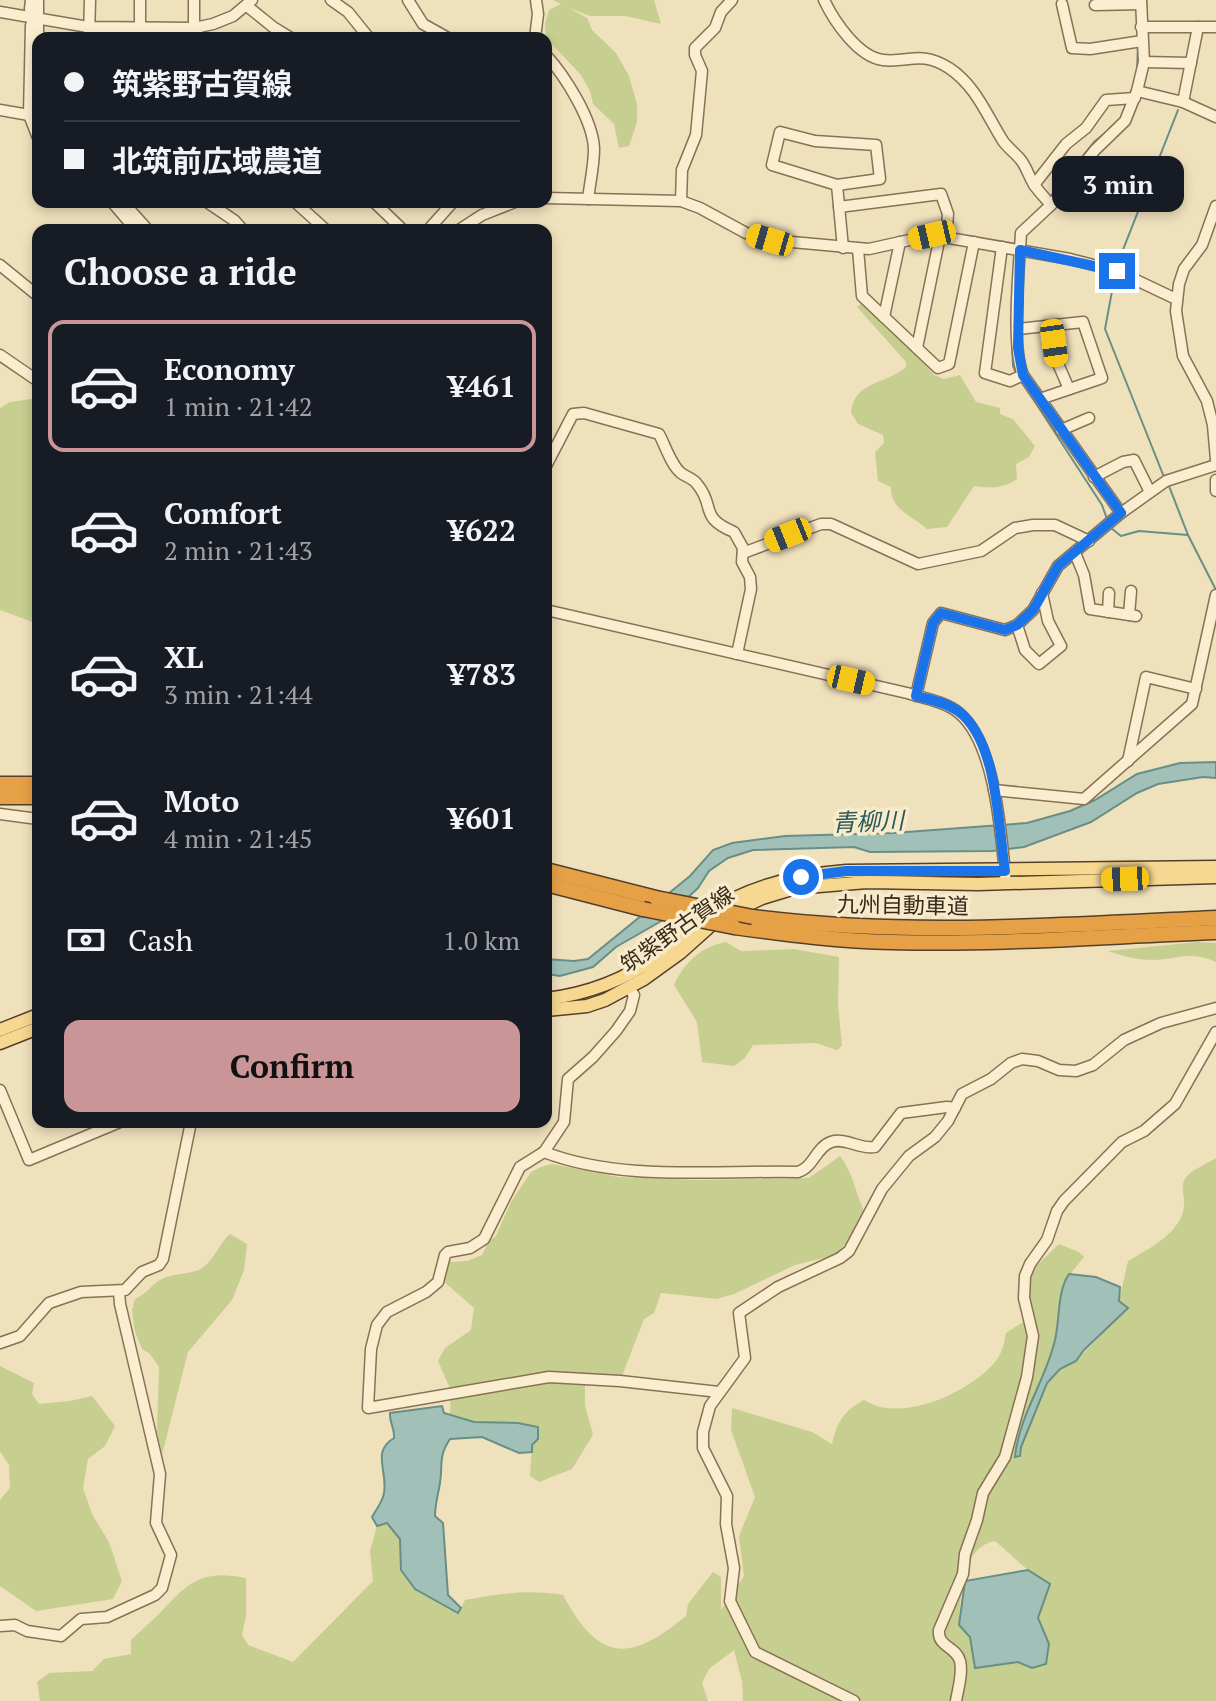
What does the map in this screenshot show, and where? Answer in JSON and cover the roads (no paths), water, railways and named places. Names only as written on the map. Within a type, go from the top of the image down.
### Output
[{"type":"highway","points":[[0,784],[32,784]]},
{"type":"highway","points":[[0,797],[32,797]]},
{"type":"highway","name":"九州自動車道","points":[[552,872],[656,898],[753,917],[853,928],[955,930],[1216,918]]},
{"type":"highway","name":"九州自動車道","points":[[552,886],[643,909],[734,927],[893,942],[1014,941],[1216,932]]},
{"type":"main road","name":"筑紫野古賀線","points":[[552,1009],[587,1006],[629,988],[680,953],[718,919],[779,891],[846,882],[1216,867]]},
{"type":"main road","name":"筑紫野古賀線","points":[[552,998],[569,996],[621,979],[661,954],[706,915],[764,886],[810,875],[846,871],[1006,877],[1216,877]]},
{"type":"main road","points":[[0,1030],[32,1017]]},
{"type":"main road","points":[[0,1043],[32,1030]]},
{"type":"street","points":[[88,32],[90,0]]},
{"type":"street","points":[[140,0],[140,32],[213,24],[233,16],[250,3],[281,32]]},
{"type":"street","points":[[194,0],[194,28],[197,32]]},
{"type":"street","points":[[331,0],[348,12],[364,32]]},
{"type":"street","points":[[408,0],[423,24],[437,32]]},
{"type":"street","points":[[536,0],[536,32]]},
{"type":"street","points":[[681,201],[682,170],[696,135],[702,71],[695,48],[715,28],[721,12],[732,0]]},
{"type":"street","points":[[824,0],[842,28],[874,57],[885,60],[927,59],[947,67],[969,83],[1005,145],[1022,161],[1034,185],[1051,205]]},
{"type":"street","points":[[1095,5],[1141,2],[1144,62],[1125,121],[1095,150],[1051,205],[1021,233],[1019,365],[1121,513]]},
{"type":"street","points":[[33,3],[33,32]]},
{"type":"street","points":[[1062,4],[1072,48],[1090,49],[1142,41]]},
{"type":"street","points":[[0,12],[83,32]]},
{"type":"street","points":[[34,22],[36,32]]},
{"type":"street","points":[[1141,27],[1216,27]]},
{"type":"street","points":[[1183,102],[1198,27]]},
{"type":"street","points":[[32,59],[29,115],[32,123]]},
{"type":"street","points":[[552,62],[561,72],[591,131],[594,149],[588,199]]},
{"type":"street","points":[[1144,62],[1191,63]]},
{"type":"street","points":[[1034,185],[1066,144],[1086,128],[1106,100],[1136,94],[1183,102],[1216,117]]},
{"type":"street","points":[[0,110],[29,115]]},
{"type":"street","points":[[780,132],[815,141],[876,145],[880,179],[837,185],[772,165],[780,132]]},
{"type":"street","points":[[837,185],[843,248]]},
{"type":"street","points":[[839,207],[941,194],[948,214],[917,348]]},
{"type":"street","points":[[552,198],[681,201],[758,236],[843,248],[869,249],[932,235],[1117,271],[1176,299]]},
{"type":"street","points":[[916,696],[933,623],[941,613],[1005,630],[1017,625],[1033,610],[1058,566],[1121,513],[1166,481],[1216,463],[1213,425],[1207,401],[1183,356],[1178,336],[1176,299],[1184,269],[1202,245],[1216,206]]},
{"type":"street","points":[[117,208],[131,224]]},
{"type":"street","points":[[128,208],[143,224]]},
{"type":"street","points":[[216,208],[238,224]]},
{"type":"street","points":[[302,208],[319,224]]},
{"type":"street","points":[[380,208],[397,224]]},
{"type":"street","points":[[433,224],[448,208]]},
{"type":"street","points":[[468,224],[500,208]]},
{"type":"street","points":[[884,317],[900,242]]},
{"type":"street","points":[[858,249],[862,296],[938,368],[949,364],[974,242]]},
{"type":"street","points":[[1002,247],[985,373],[1010,381],[1023,375]]},
{"type":"street","points":[[0,265],[32,291]]},
{"type":"street","points":[[1018,329],[1083,322],[1102,378],[1040,399]]},
{"type":"street","points":[[1051,326],[1056,359],[1069,389]]},
{"type":"street","points":[[0,355],[32,377]]},
{"type":"street","points":[[552,454],[573,414],[584,413],[659,434],[679,472],[696,481],[704,495],[707,512],[719,526],[734,532],[743,548],[742,562],[750,577],[751,589],[737,654]]},
{"type":"street","points":[[1061,430],[1089,418]]},
{"type":"street","points":[[1094,477],[1123,462],[1134,460],[1150,492]]},
{"type":"street","points":[[1216,480],[1216,491]]},
{"type":"street","points":[[743,553],[811,526],[831,524],[918,564],[981,551],[1015,528],[1033,525],[1055,525],[1089,541]]},
{"type":"street","points":[[1075,553],[1084,575],[1090,609],[1132,616],[1131,591]]},
{"type":"street","points":[[1017,625],[1025,650],[1039,664],[1061,646],[1048,621],[1042,593]]},
{"type":"street","points":[[1108,612],[1109,593]]},
{"type":"street","points":[[994,790],[1084,799],[1128,761],[1192,704],[1216,595]]},
{"type":"street","points":[[552,611],[916,696],[957,711],[975,729],[985,751],[994,790],[1006,877]]},
{"type":"street","points":[[1128,761],[1146,677],[1196,689]]},
{"type":"street","points":[[0,814],[32,818]]},
{"type":"street","points":[[629,988],[634,995],[630,1011],[593,1057],[568,1079],[564,1122],[544,1152],[520,1167],[484,1239],[470,1248],[448,1252],[438,1282],[426,1292],[387,1312],[377,1325],[371,1349],[368,1408],[549,1377],[719,1392]]},
{"type":"street","points":[[854,1701],[755,1652],[730,1601],[734,1568],[726,1524],[727,1496],[703,1448],[703,1432],[710,1406],[745,1358],[739,1313],[778,1287],[849,1251],[882,1189],[909,1156],[935,1137],[962,1094],[991,1079],[1011,1063],[1030,1058],[1059,1070],[1076,1071],[1093,1065],[1124,1040],[1161,1023],[1216,1008]]},
{"type":"street","points":[[956,1701],[960,1659],[955,1651],[943,1644],[938,1637],[939,1630],[963,1574],[965,1554],[983,1493],[1005,1457],[1027,1377],[1033,1336],[1024,1298],[1025,1276],[1047,1240],[1057,1211],[1064,1201],[1122,1142],[1144,1131],[1175,1104],[1216,1032]]},
{"type":"street","points":[[0,1090],[29,1160],[106,1128]]},
{"type":"street","points":[[544,1152],[576,1162],[673,1173],[798,1172],[804,1171],[824,1146],[833,1141],[875,1147],[901,1113],[955,1108]]},
{"type":"street","points":[[0,1343],[20,1336],[49,1303],[81,1292],[119,1291],[129,1287],[142,1272],[159,1265],[163,1259],[190,1128]]},
{"type":"street","points":[[0,1626],[15,1625],[27,1631],[61,1636],[81,1619],[107,1617],[155,1595],[163,1585],[171,1555],[156,1523],[160,1474],[119,1291]]},
{"type":"water","points":[[1216,762],[1216,778],[1158,784],[1137,793],[1091,822],[1024,847],[992,851],[870,852],[854,847],[753,850],[728,858],[709,871],[698,888],[663,920],[616,947],[593,967],[560,976],[552,975],[552,959],[588,959],[690,876],[713,850],[732,843],[785,836],[893,833],[1027,823],[1070,811],[1095,800],[1137,774],[1180,763]]},
{"type":"water","points":[[1069,1274],[1096,1277],[1120,1287],[1119,1301],[1128,1308],[1076,1361],[1060,1369],[1047,1383],[1020,1456],[1015,1457],[1022,1427],[1051,1355],[1062,1289]]},
{"type":"water","points":[[442,1406],[444,1413],[474,1422],[518,1423],[538,1427],[538,1439],[532,1445],[532,1452],[519,1453],[482,1437],[450,1439],[444,1451],[435,1516],[443,1523],[448,1595],[461,1608],[458,1613],[415,1589],[401,1570],[400,1539],[387,1523],[377,1526],[372,1517],[384,1493],[383,1449],[394,1438],[390,1413]]},
{"type":"water","points":[[1028,1570],[1050,1584],[1038,1618],[1049,1644],[1046,1664],[1032,1668],[1018,1662],[975,1668],[970,1637],[959,1625],[965,1581]]},
{"type":"waterway","points":[[1137,71],[1138,45]]},
{"type":"waterway","points":[[1117,265],[1178,110]]},
{"type":"waterway","points":[[1051,196],[1094,142],[1104,134]]},
{"type":"waterway","points":[[1018,230],[1044,204]]},
{"type":"waterway","points":[[1115,275],[1105,329],[1164,477]]},
{"type":"waterway","points":[[1012,344],[1016,373]]},
{"type":"waterway","points":[[1024,385],[1102,505],[1107,519]]},
{"type":"waterway","points":[[1169,486],[1188,535]]},
{"type":"waterway","points":[[1111,528],[1121,536],[1139,531],[1188,535],[1216,590]]},
{"type":"water label","name":"青柳川","points":[[868,822]]}]
